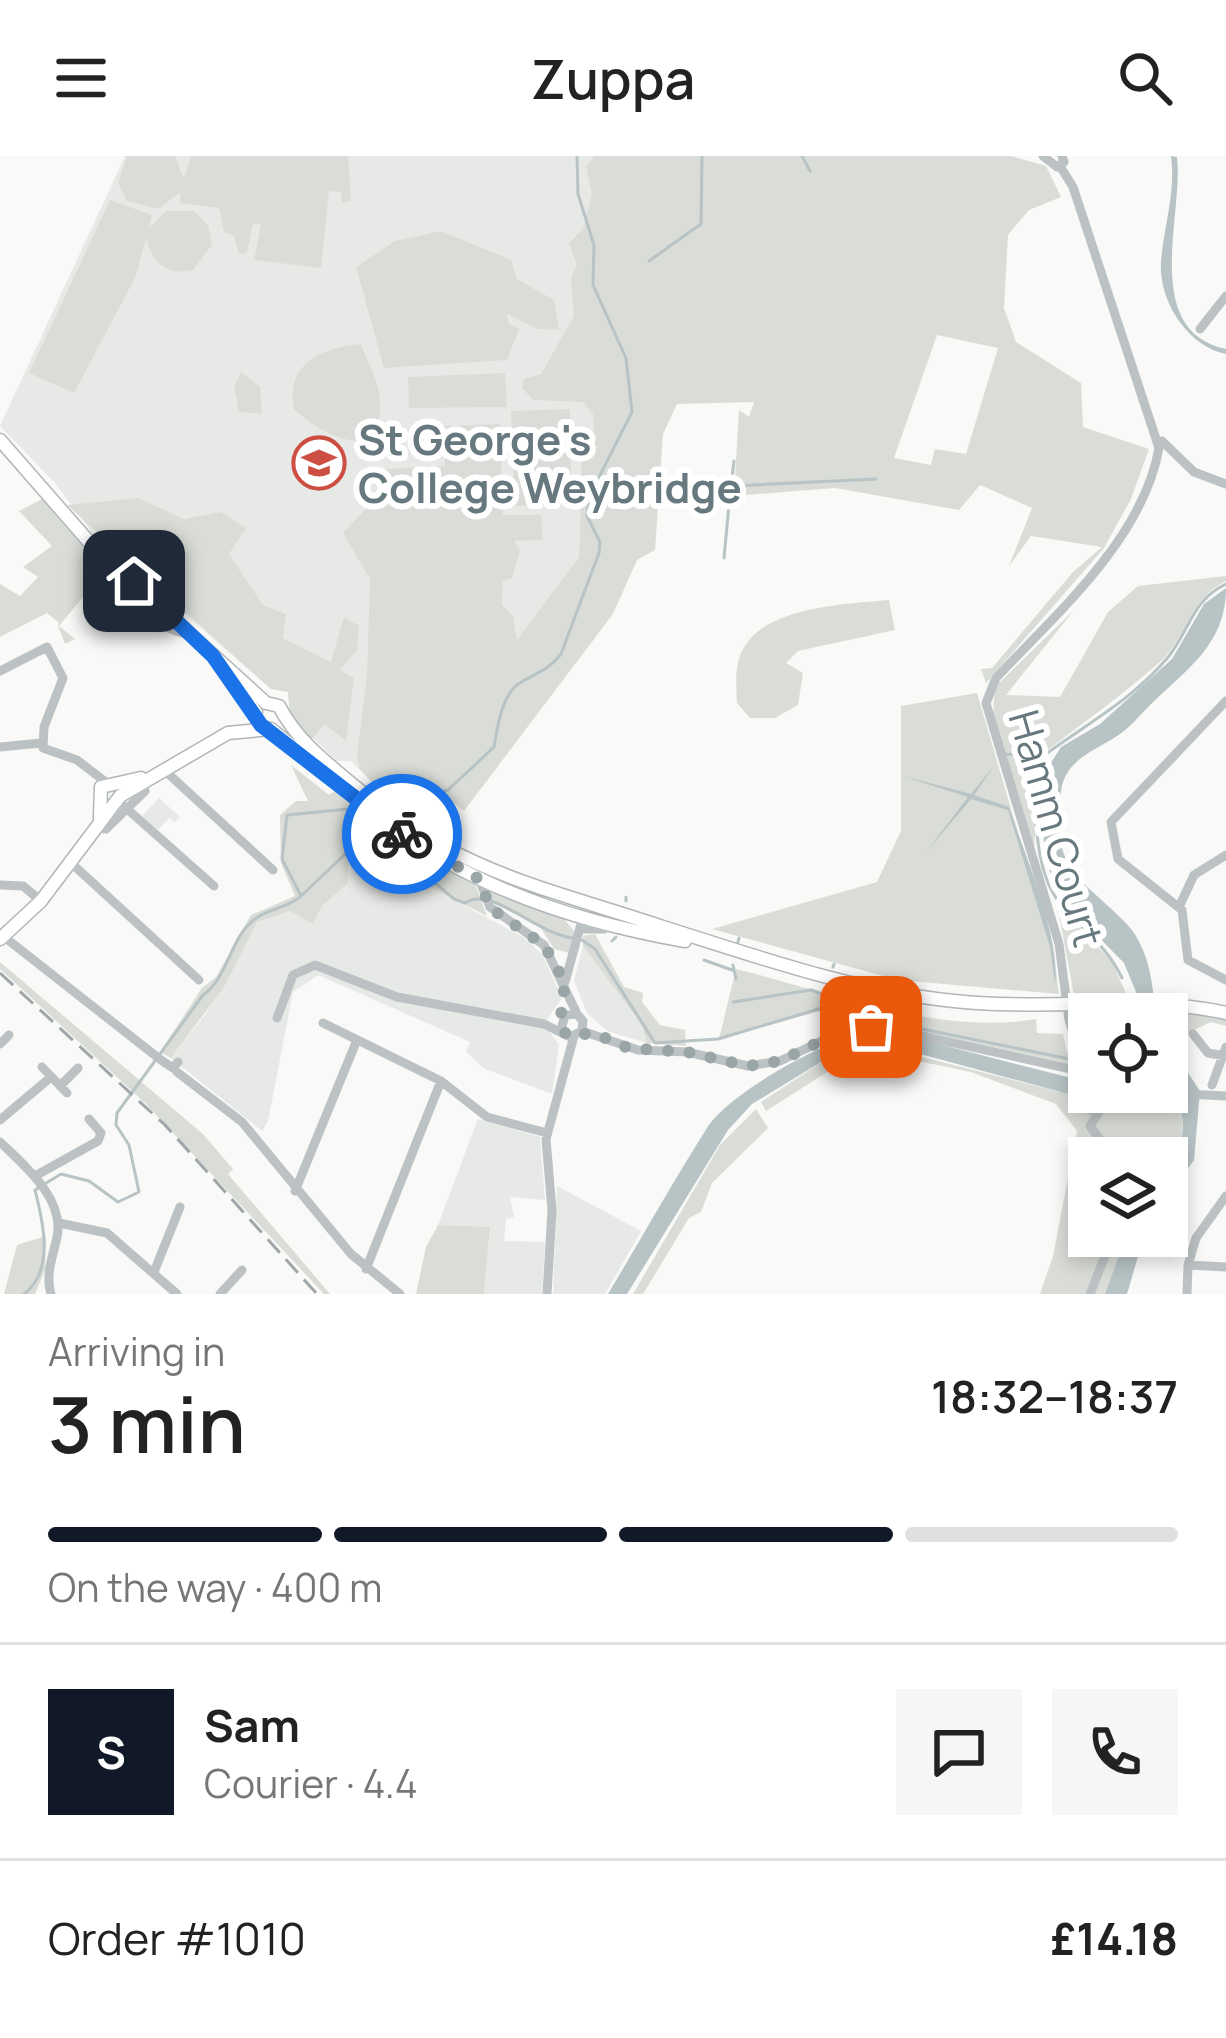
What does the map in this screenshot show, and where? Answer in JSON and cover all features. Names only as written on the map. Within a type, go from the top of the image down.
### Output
[{"type":"main road","points":[[0,440],[91,543],[213,656],[263,718],[392,827],[483,891],[579,931],[698,941]]},
{"type":"main road","points":[[2,938],[41,902],[112,796],[279,706],[304,743],[405,826],[581,910],[579,931]]},
{"type":"main road","points":[[263,718],[283,718]]},
{"type":"main road","points":[[512,881],[698,941],[910,996],[1068,1007]]},
{"type":"main road","points":[[1188,1008],[1226,1013]]},
{"type":"street","name":"Hamm Court","points":[[1054,159],[1073,187],[1159,437],[1156,461],[1105,558],[987,693],[1000,757],[1059,944],[1068,1001]]},
{"type":"street","points":[[1200,329],[1226,296]]},
{"type":"street","points":[[1159,437],[1173,457],[1203,477],[1226,484]]},
{"type":"street","points":[[1156,461],[1173,457]]},
{"type":"street","points":[[0,652],[4,669],[61,640]]},
{"type":"street","points":[[41,743],[63,678],[47,647]]},
{"type":"street","points":[[1179,907],[1118,859],[1111,822],[1226,701]]},
{"type":"street","points":[[0,746],[41,743],[83,764],[112,796],[214,886]]},
{"type":"street","points":[[162,770],[273,870]]},
{"type":"street","points":[[112,796],[145,791],[141,782]]},
{"type":"street","points":[[96,826],[106,829],[112,796]]},
{"type":"street","points":[[1226,855],[1193,875],[1179,907],[1189,960],[1226,980]]},
{"type":"street","points":[[70,862],[199,980]]},
{"type":"street","points":[[0,885],[22,886],[41,902]]},
{"type":"street","points":[[483,891],[544,945],[579,1016],[603,1036]]},
{"type":"street","points":[[547,1294],[552,1211],[547,1133],[567,1052],[566,988],[579,931]]},
{"type":"street","points":[[2,938],[172,1069],[177,1067],[242,1122],[295,1191],[366,1269],[400,1294]]},
{"type":"street","points":[[277,1018],[293,975],[315,965],[398,997],[568,1028],[628,1048],[687,1052],[748,1066],[780,1061],[850,1030],[886,1028],[1068,1068]]},
{"type":"street","points":[[568,1028],[579,1016]]},
{"type":"street","points":[[568,1028],[579,1016]]},
{"type":"street","points":[[323,1023],[441,1081],[487,1118],[547,1133]]},
{"type":"street","points":[[0,1044],[9,1034]]},
{"type":"street","points":[[1193,1034],[1204,1050],[1224,1052],[1212,1084]]},
{"type":"street","points":[[295,1191],[357,1040]]},
{"type":"street","points":[[42,1067],[59,1086]]},
{"type":"street","points":[[0,1120],[59,1086],[79,1068]]},
{"type":"street","points":[[366,1269],[441,1081]]},
{"type":"street","points":[[1188,1095],[1226,1096]]},
{"type":"street","points":[[40,1181],[101,1136],[89,1119]]},
{"type":"street","points":[[0,1142],[40,1181],[59,1223],[48,1276],[51,1294]]},
{"type":"street","points":[[1187,1294],[1188,1265],[1196,1238],[1226,1196]]},
{"type":"street","points":[[154,1272],[179,1207]]},
{"type":"street","points":[[59,1223],[107,1233],[177,1294]]},
{"type":"street","points":[[1090,1294],[1105,1257]]},
{"type":"street","points":[[1188,1265],[1226,1267]]},
{"type":"street","points":[[220,1294],[242,1270]]},
{"type":"shaded area","name":"St George's College Weybridge","points":[[125,156],[594,156],[586,167],[629,339],[580,514],[579,557],[517,641],[360,770],[351,761],[337,761],[290,716],[288,692],[271,689],[94,535],[55,483],[0,426]]},
{"type":"shaded area","points":[[127,156],[175,156],[184,179],[191,156],[348,156],[351,201],[342,203],[341,192],[329,191],[321,268],[254,260],[261,224],[253,224],[247,252],[239,254],[234,236],[224,232],[219,208],[180,203],[180,193],[158,209],[127,201],[118,183]]},
{"type":"shaded area","points":[[594,156],[1011,156],[1046,166],[1061,197],[1029,210],[1008,235],[1004,308],[1016,342],[1081,383],[1083,427],[1149,449],[1131,499],[1104,548],[986,683],[981,669],[992,668],[1073,572],[1102,547],[1031,536],[1009,566],[1032,508],[980,485],[959,510],[835,488],[734,496],[739,410],[749,417],[754,402],[677,404],[663,434],[655,550],[637,560],[613,614],[464,811],[451,800],[405,815],[360,770],[357,756],[367,675],[370,579],[343,533],[377,497],[386,499],[386,469],[445,466],[444,426],[500,424],[503,515],[541,515],[543,540],[514,541],[520,551],[512,578],[503,581],[502,605],[513,616],[517,640],[579,557],[582,445],[594,431],[593,414],[583,402],[533,400],[522,388],[524,379],[541,374],[574,316],[571,277],[577,265],[569,243],[583,229],[592,194],[586,167]],"holes":[[[937,335],[998,348],[966,454],[935,449],[931,465],[894,458]]]},
{"type":"shaded area","points":[[1171,156],[1177,157],[1178,181],[1172,268],[1175,295],[1183,319],[1199,338],[1226,349],[1226,354],[1188,332],[1165,292],[1161,261],[1171,196]]},
{"type":"shaded area","points":[[110,200],[152,215],[149,228],[166,211],[194,211],[208,225],[212,245],[193,270],[183,272],[167,269],[156,259],[146,237],[136,276],[74,393],[29,373]]},
{"type":"shaded area","points":[[441,231],[511,260],[517,279],[554,300],[559,330],[538,329],[507,314],[509,324],[519,329],[507,360],[384,368],[356,267],[395,241]]},
{"type":"shaded area","points":[[361,344],[379,392],[379,421],[372,434],[349,440],[334,436],[294,409],[293,393],[295,380],[310,361],[333,349]]},
{"type":"shaded area","points":[[241,372],[260,387],[262,414],[239,412],[234,387]]},
{"type":"shaded area","points":[[505,373],[507,407],[409,408],[408,377]]},
{"type":"shaded area","points":[[570,409],[571,504],[515,506],[511,411]]},
{"type":"shaded area","points":[[138,498],[184,519],[221,512],[246,528],[229,554],[263,605],[286,614],[283,638],[331,662],[344,617],[359,626],[357,650],[340,670],[354,678],[346,741],[324,724],[312,739],[290,716],[288,692],[271,689],[67,505]]},
{"type":"shaded area","points":[[42,499],[170,623],[103,573],[59,626],[75,639],[65,644],[58,626],[59,623],[47,613],[0,637],[0,584],[20,596],[38,577],[23,567],[52,546],[19,511]]},
{"type":"shaded area","points":[[1226,576],[1196,607],[1161,661],[1040,756],[1034,850],[999,743],[997,685],[1074,610],[1006,695],[1060,697],[1108,612],[1138,586]]},
{"type":"shaded area","points":[[1226,588],[1219,625],[1202,654],[1126,729],[1074,764],[1061,791],[1064,855],[1081,880],[1132,930],[1148,964],[1153,993],[1136,993],[1124,963],[1064,902],[1051,876],[1044,847],[1042,777],[1061,747],[1100,724],[1172,659],[1204,604]]},
{"type":"shaded area","points":[[889,600],[895,630],[798,651],[786,663],[803,673],[798,705],[775,718],[750,718],[737,703],[739,659],[756,633],[772,622],[832,606]]},
{"type":"shaded area","points":[[977,693],[1054,955],[1059,994],[898,980],[712,929],[877,882],[901,831],[901,706]]},
{"type":"shaded area","points":[[291,765],[329,795],[336,790],[386,831],[475,884],[487,916],[431,888],[378,843],[348,861],[348,883],[322,906],[313,924],[290,911],[257,922],[224,987],[171,1058],[160,1052],[202,988],[216,977],[251,915],[295,896],[281,863],[280,815],[296,801],[308,801]]},
{"type":"shaded area","points":[[994,766],[974,795],[1009,807],[1047,919],[1055,984],[1050,947],[1008,810],[971,799],[927,851],[968,797],[903,776],[971,794]]},
{"type":"shaded area","points":[[159,798],[180,817],[175,822],[169,818],[158,830],[142,816]]},
{"type":"shaded area","points":[[379,842],[431,888],[525,938],[542,954],[562,998],[544,1024],[559,1045],[552,1094],[483,1068],[466,1051],[470,1042],[318,975],[293,992],[268,1121],[262,1131],[171,1058],[207,1012],[257,922],[290,910],[313,924],[322,906],[347,883],[348,861]]},
{"type":"shaded area","points":[[487,890],[563,918],[575,932],[569,953],[554,949],[539,925],[492,903]]},
{"type":"shaded area","points":[[1057,904],[1112,962],[1126,993],[1074,993]]},
{"type":"shaded area","points":[[595,934],[624,987],[643,993],[642,1002],[660,1025],[685,1030],[686,1046],[647,1043],[642,1025],[583,946],[583,936]]},
{"type":"shaded area","points":[[583,946],[642,1025],[647,1043],[607,1031],[587,1013],[574,980]]},
{"type":"shaded area","points":[[0,962],[203,1134],[233,1169],[228,1174],[330,1294],[324,1294],[146,1104],[0,969]]},
{"type":"shaded area","points":[[736,969],[923,1017],[999,1023],[1036,1019],[1037,1033],[1063,1034],[1068,1063],[887,1024],[887,1020],[835,1007],[719,1039]]},
{"type":"shaded area","points":[[1188,1012],[1226,1017],[1226,1026],[1211,1022],[1188,1033]]},
{"type":"shaded area","points":[[869,1033],[911,1037],[1068,1077],[1068,1094],[898,1048],[863,1047],[831,1056],[752,1104],[728,1130],[627,1294],[608,1294],[718,1115],[756,1084],[851,1037]]},
{"type":"shaded area","points":[[879,1046],[1068,1094],[1068,1113],[1181,1113],[1183,1129],[1181,1137],[1076,1137],[1077,1131],[1056,1104],[971,1072],[889,1055],[846,1060],[766,1111],[761,1102],[831,1056]]},
{"type":"shaded area","points":[[1188,1073],[1200,1091],[1194,1160],[1188,1168],[1188,1137],[1182,1137],[1182,1115],[1188,1113]]},
{"type":"shaded area","points":[[756,1109],[768,1128],[712,1183],[701,1212],[689,1218],[643,1294],[633,1294],[720,1145]]},
{"type":"shaded area","points":[[478,1119],[540,1137],[545,1200],[510,1197],[514,1217],[506,1219],[504,1241],[545,1242],[542,1294],[484,1294],[490,1228],[438,1225]]},
{"type":"shaded area","points":[[1068,1178],[1068,1257],[1101,1257],[1085,1294],[1040,1294],[1053,1256]]},
{"type":"shaded area","points":[[557,1186],[641,1231],[605,1294],[553,1294]]},
{"type":"shaded area","points":[[438,1225],[490,1227],[484,1294],[416,1294],[426,1247]]},
{"type":"shaded area","points":[[46,1236],[45,1270],[35,1294],[4,1294],[17,1245]]},
{"type":"shaded area","points":[[1103,1257],[1120,1257],[1106,1294],[1090,1294]]},
{"type":"shaded area","points":[[1118,1257],[1138,1257],[1127,1294],[1105,1294]]},
{"type":"waterway","points":[[394,807],[448,790],[494,747],[501,712],[514,688],[561,654],[599,553],[600,542],[587,516],[589,497],[632,412],[626,358],[593,285],[594,245],[578,194],[577,156]]},
{"type":"waterway","points":[[667,248],[701,224],[702,156]]},
{"type":"waterway","points":[[802,156],[810,171]]},
{"type":"waterway","points":[[649,261],[666,249]]},
{"type":"waterway","points":[[734,461],[731,486],[876,479]]},
{"type":"waterway","points":[[724,558],[730,494]]},
{"type":"waterway","points":[[1122,978],[1102,948],[1061,905],[1044,872],[1036,812],[1043,756],[1141,685],[1169,656],[1206,598],[1226,584]]},
{"type":"waterway","points":[[1003,754],[1041,756]]},
{"type":"waterway","points":[[24,1294],[34,1284],[43,1259],[35,1190],[61,1174],[89,1181],[118,1202],[139,1192],[129,1145],[116,1125],[117,1113],[219,977],[249,924],[301,896],[282,859],[287,815],[348,809],[454,899],[465,903],[488,900],[573,938]]},
{"type":"waterway","points":[[302,895],[378,823]]},
{"type":"waterway","points":[[612,941],[616,937]]},
{"type":"waterway","points":[[738,942],[739,938]]},
{"type":"waterway","points":[[582,940],[595,949],[655,1043],[718,1039],[835,1004],[878,1020],[1068,1059]]},
{"type":"waterway","points":[[704,960],[732,970]]},
{"type":"waterway","points":[[733,965],[736,979]]},
{"type":"waterway","points":[[733,1002],[811,990],[825,995],[829,1005]]},
{"type":"railway","points":[[0,973],[165,1125],[317,1294]]},
{"type":"way so far","points":[[402,834],[479,879],[490,908],[544,945],[565,982],[560,1024],[567,1036],[582,1031],[628,1048],[687,1052],[748,1066],[780,1061],[838,1033],[871,1027]]},
{"type":"place","name":"St George's College Weybridge","points":[[319,463]]},
{"type":"route","points":[[134,581],[213,656],[261,725],[293,745],[402,834]]}]
